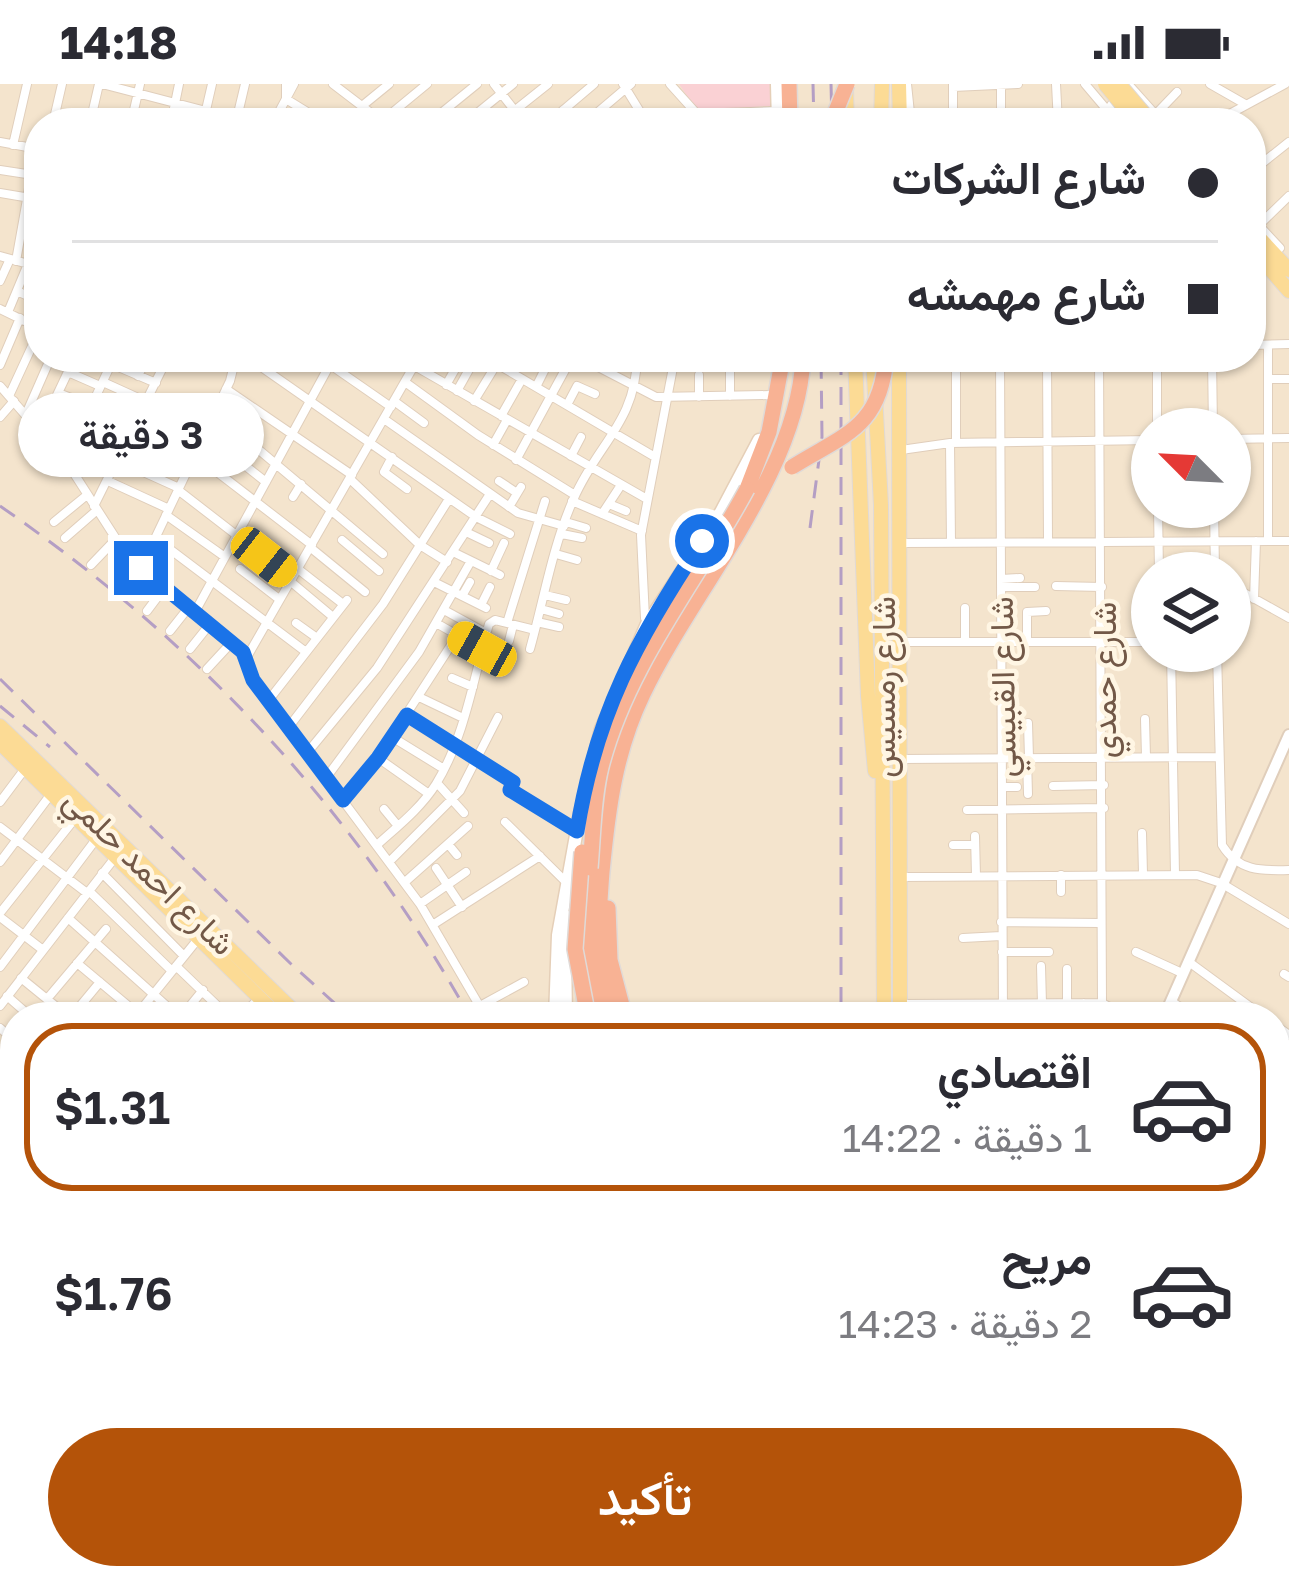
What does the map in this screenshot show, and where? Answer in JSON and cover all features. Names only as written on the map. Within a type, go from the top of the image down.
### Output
[{"type":"highway","points":[[599,1002],[589,980],[585,938],[601,816],[600,771],[618,716],[647,658],[733,516],[759,461],[777,403],[778,372]]},
{"type":"highway","points":[[602,1002],[592,928],[603,807],[621,732],[657,654],[764,471],[788,412],[796,372]]},
{"type":"highway","points":[[584,1002],[577,971],[575,922],[584,836],[601,816],[642,696],[752,505],[787,434],[797,403],[798,372]]},
{"type":"highway","points":[[752,505],[792,467],[840,443],[862,423],[881,388],[879,372]]},
{"type":"highway","points":[[601,816],[614,830],[610,960],[622,1002]]},
{"type":"main road","points":[[1105,84],[1125,108]]},
{"type":"main road","points":[[1125,84],[1145,108]]},
{"type":"main road","points":[[1280,248],[1289,270]]},
{"type":"main road","points":[[1266,265],[1289,291]]},
{"type":"main road","points":[[555,1002],[556,954],[601,729],[650,628],[740,481],[759,441],[776,372]]},
{"type":"main road","points":[[566,1002],[565,952],[578,854],[606,732],[650,628],[709,543],[754,458],[773,402],[777,372]]},
{"type":"main road","points":[[856,372],[868,696],[883,843]]},
{"type":"main road","name":"شارع رمسيس","points":[[877,372],[884,1002]]},
{"type":"main road","name":"شارع رمسيس","points":[[899,372],[900,1002]]},
{"type":"main road","points":[[875,436],[889,427],[898,432]]},
{"type":"main road","points":[[650,628],[661,634],[670,631]]},
{"type":"main road","points":[[650,628],[657,639],[657,654]]},
{"type":"main road","name":"شارع احمد حلمي","points":[[0,726],[285,1002]]},
{"type":"main road","name":"شارع احمد حلمي","points":[[0,743],[262,1002]]},
{"type":"street","points":[[13,145],[27,84]]},
{"type":"street","points":[[100,84],[139,89],[194,108]]},
{"type":"street","points":[[174,108],[179,84]]},
{"type":"street","points":[[281,108],[290,84]]},
{"type":"street","points":[[333,84],[365,108],[389,84]]},
{"type":"street","points":[[447,108],[477,84]]},
{"type":"street","points":[[494,84],[512,108]]},
{"type":"street","points":[[484,108],[513,84]]},
{"type":"street","points":[[518,108],[548,84]]},
{"type":"street","points":[[565,108],[594,84]]},
{"type":"street","points":[[670,84],[692,108]]},
{"type":"street","points":[[953,86],[1018,84]]},
{"type":"street","points":[[1085,84],[1104,108]]},
{"type":"street","points":[[1210,84],[1246,105]]},
{"type":"street","points":[[1240,108],[1287,84]]},
{"type":"street","points":[[398,108],[422,85]]},
{"type":"street","points":[[602,108],[627,85]]},
{"type":"street","points":[[1163,108],[1177,92]]},
{"type":"street","points":[[286,99],[301,108]]},
{"type":"street","points":[[0,142],[24,147]]},
{"type":"street","points":[[0,209],[2,193]]},
{"type":"street","points":[[1266,217],[1289,196]]},
{"type":"street","points":[[0,281],[24,226]]},
{"type":"street","points":[[24,274],[4,311],[24,321]]},
{"type":"street","points":[[17,291],[24,294]]},
{"type":"street","points":[[0,364],[20,318]]},
{"type":"street","points":[[1268,541],[1268,345],[1289,344]]},
{"type":"street","points":[[0,417],[24,368]]},
{"type":"street","points":[[26,414],[44,372]]},
{"type":"street","points":[[38,427],[68,372],[147,402]]},
{"type":"street","points":[[82,426],[109,372]]},
{"type":"street","points":[[129,372],[156,383]]},
{"type":"street","points":[[138,376],[140,372]]},
{"type":"street","points":[[64,538],[95,508],[161,372]]},
{"type":"street","points":[[124,592],[141,568],[231,372]]},
{"type":"street","points":[[269,372],[476,517],[510,534]]},
{"type":"street","points":[[170,631],[212,581],[326,372]]},
{"type":"street","points":[[347,372],[424,422]]},
{"type":"street","points":[[246,658],[410,372]]},
{"type":"street","points":[[429,372],[647,499]]},
{"type":"street","points":[[446,385],[453,372]]},
{"type":"street","points":[[457,391],[470,372]]},
{"type":"street","points":[[474,401],[492,372]]},
{"type":"street","points":[[514,372],[655,457]]},
{"type":"street","points":[[536,387],[544,372]]},
{"type":"street","points":[[548,372],[560,382]]},
{"type":"street","points":[[515,460],[566,372]]},
{"type":"street","points":[[604,372],[636,389],[670,398],[771,395]]},
{"type":"street","points":[[530,649],[573,498],[636,389],[637,372]]},
{"type":"street","points":[[650,628],[642,531],[673,372]]},
{"type":"street","points":[[730,372],[730,396]]},
{"type":"street","points":[[952,543],[955,372]]},
{"type":"street","name":"شارع القبيسي","points":[[1000,372],[1003,1002]]},
{"type":"street","points":[[1047,372],[1048,542]]},
{"type":"street","name":"شارع حمدي","points":[[1099,372],[1102,1002]]},
{"type":"street","points":[[1156,372],[1157,408]]},
{"type":"street","points":[[1212,372],[1213,408]]},
{"type":"street","points":[[699,375],[699,397]]},
{"type":"street","points":[[493,445],[522,379]]},
{"type":"street","points":[[1268,379],[1289,379]]},
{"type":"street","points":[[405,382],[573,498],[642,531]]},
{"type":"street","points":[[0,386],[38,427],[116,540],[141,568],[246,658],[253,680],[421,904],[478,1002]]},
{"type":"street","points":[[567,405],[577,386],[595,394]]},
{"type":"street","points":[[226,389],[351,477],[420,545],[446,562]]},
{"type":"street","points":[[104,437],[125,392]]},
{"type":"street","points":[[58,393],[92,406]]},
{"type":"street","points":[[50,412],[125,447]]},
{"type":"street","points":[[215,413],[382,554]]},
{"type":"street","points":[[384,418],[509,507],[539,521],[586,528]]},
{"type":"street","points":[[205,434],[266,482]]},
{"type":"street","points":[[571,456],[581,437]]},
{"type":"street","points":[[1251,439],[1289,438]]},
{"type":"street","points":[[899,450],[953,443],[1131,440]]},
{"type":"street","points":[[195,454],[365,592]]},
{"type":"street","points":[[392,457],[384,472],[407,489]]},
{"type":"street","points":[[118,461],[179,489],[333,617]]},
{"type":"street","points":[[499,481],[519,490],[509,507]]},
{"type":"street","points":[[108,482],[168,512],[225,557]]},
{"type":"street","points":[[293,497],[301,484]]},
{"type":"street","points":[[602,514],[621,484]]},
{"type":"street","points":[[307,753],[362,689],[490,494]]},
{"type":"street","points":[[54,522],[87,495]]},
{"type":"street","points":[[60,498],[69,510]]},
{"type":"street","points":[[288,728],[383,604],[449,498]]},
{"type":"street","points":[[509,641],[545,500]]},
{"type":"street","points":[[608,504],[626,512]]},
{"type":"street","points":[[564,527],[582,538]]},
{"type":"street","points":[[1158,528],[1158,552]]},
{"type":"street","points":[[1214,528],[1214,552]]},
{"type":"street","points":[[466,532],[489,543]]},
{"type":"street","points":[[353,550],[362,536]]},
{"type":"street","points":[[155,538],[306,652]]},
{"type":"street","points":[[91,565],[116,540]]},
{"type":"street","points":[[342,540],[379,571]]},
{"type":"street","points":[[1254,598],[1256,541]]},
{"type":"street","points":[[899,543],[1289,541]]},
{"type":"street","points":[[453,552],[495,573],[504,544]]},
{"type":"street","points":[[556,554],[578,560]]},
{"type":"street","points":[[458,594],[471,561]]},
{"type":"street","points":[[268,700],[345,602],[298,568]]},
{"type":"street","points":[[240,569],[279,599]]},
{"type":"street","points":[[1001,583],[1020,578]]},
{"type":"street","points":[[434,582],[483,607],[490,587]]},
{"type":"street","points":[[326,778],[419,652],[444,610],[470,582]]},
{"type":"street","points":[[1001,583],[1035,587]]},
{"type":"street","points":[[1057,586],[1102,586]]},
{"type":"street","points":[[147,611],[165,587]]},
{"type":"street","points":[[545,595],[566,600]]},
{"type":"street","points":[[1251,596],[1289,618]]},
{"type":"street","points":[[965,608],[965,642]]},
{"type":"street","points":[[541,609],[559,614]]},
{"type":"street","points":[[444,610],[487,629]]},
{"type":"street","points":[[1027,641],[1028,611],[1046,611]]},
{"type":"street","points":[[377,845],[437,783],[463,718],[487,629],[495,620],[559,627]]},
{"type":"street","points":[[343,800],[378,758],[466,622]]},
{"type":"street","points":[[296,623],[317,638]]},
{"type":"street","points":[[436,623],[482,649]]},
{"type":"street","points":[[190,650],[210,624]]},
{"type":"street","points":[[207,669],[232,642]]},
{"type":"street","points":[[900,642],[1131,642]]},
{"type":"street","points":[[1171,672],[1175,874]]},
{"type":"street","points":[[1217,672],[1221,837],[1232,858],[1254,870],[1289,870]]},
{"type":"street","points":[[452,678],[473,687]]},
{"type":"street","points":[[419,697],[463,718]]},
{"type":"street","points":[[407,715],[513,782],[510,790],[577,831]]},
{"type":"street","points":[[389,862],[452,800],[478,762],[498,717]]},
{"type":"street","points":[[1145,719],[1146,757]]},
{"type":"street","points":[[1028,723],[1028,794]]},
{"type":"street","points":[[1173,1002],[1170,1000],[1289,735]]},
{"type":"street","points":[[392,737],[444,769]]},
{"type":"street","points":[[900,759],[1219,757]]},
{"type":"street","points":[[378,758],[429,794]]},
{"type":"street","points":[[0,802],[26,767]]},
{"type":"street","points":[[437,783],[464,813]]},
{"type":"street","points":[[1053,786],[1103,785]]},
{"type":"street","points":[[1003,787],[1017,787]]},
{"type":"street","points":[[0,862],[52,793]]},
{"type":"street","points":[[967,810],[1104,808]]},
{"type":"street","points":[[384,809],[398,826]]},
{"type":"street","points":[[43,950],[0,915],[77,817]]},
{"type":"street","points":[[505,822],[569,885]]},
{"type":"street","points":[[405,882],[468,826]]},
{"type":"street","points":[[0,827],[88,892],[215,1002]]},
{"type":"street","points":[[1142,833],[1143,874]]},
{"type":"street","points":[[0,967],[98,836]]},
{"type":"street","points":[[953,844],[975,840],[976,876]]},
{"type":"street","points":[[448,844],[457,855]]},
{"type":"street","points":[[3,1002],[117,854]]},
{"type":"street","points":[[434,924],[540,856]]},
{"type":"street","points":[[436,868],[462,907]]},
{"type":"street","points":[[421,904],[466,872]]},
{"type":"street","points":[[102,874],[184,956]]},
{"type":"street","points":[[1061,875],[1061,892]]},
{"type":"street","points":[[900,877],[1208,877],[1289,924]]},
{"type":"street","points":[[68,918],[163,1002]]},
{"type":"street","points":[[1001,922],[1101,922]]},
{"type":"street","points":[[46,999],[106,929]]},
{"type":"street","points":[[963,938],[1001,936]]},
{"type":"street","points":[[147,1002],[199,938]]},
{"type":"street","points":[[1002,952],[1048,952]]},
{"type":"street","points":[[1136,952],[1185,967],[1243,1002]]},
{"type":"street","points":[[77,963],[123,1002]]},
{"type":"street","points":[[1041,966],[1041,1002]]},
{"type":"street","points":[[1062,1002],[1066,969]]},
{"type":"street","points":[[21,978],[50,1002]]},
{"type":"street","points":[[83,1002],[100,982]]},
{"type":"street","points":[[487,1002],[524,982]]},
{"type":"street","points":[[0,986],[16,1002]]},
{"type":"street","points":[[193,1002],[203,990]]},
{"type":"street","points":[[256,1002],[259,999]]},
{"type":"shaded area","points":[[0,84],[1289,84],[1289,1002],[0,1002]]},
{"type":"shaded area","points":[[679,84],[782,84],[782,105],[695,108]]},
{"type":"railway","points":[[813,84],[814,108]]},
{"type":"railway","points":[[831,84],[832,108]]},
{"type":"railway","points":[[810,528],[822,437],[821,372]]},
{"type":"railway","points":[[841,372],[841,1002]]},
{"type":"railway","points":[[0,506],[140,614],[265,734],[375,868],[461,1002]]},
{"type":"railway","points":[[0,679],[333,1002]]},
{"type":"railway","points":[[0,706],[50,747]]},
{"type":"route","points":[[141,568],[243,652],[253,680],[343,800],[407,715],[513,782],[510,790],[577,831],[608,711],[647,624],[702,541]]}]
